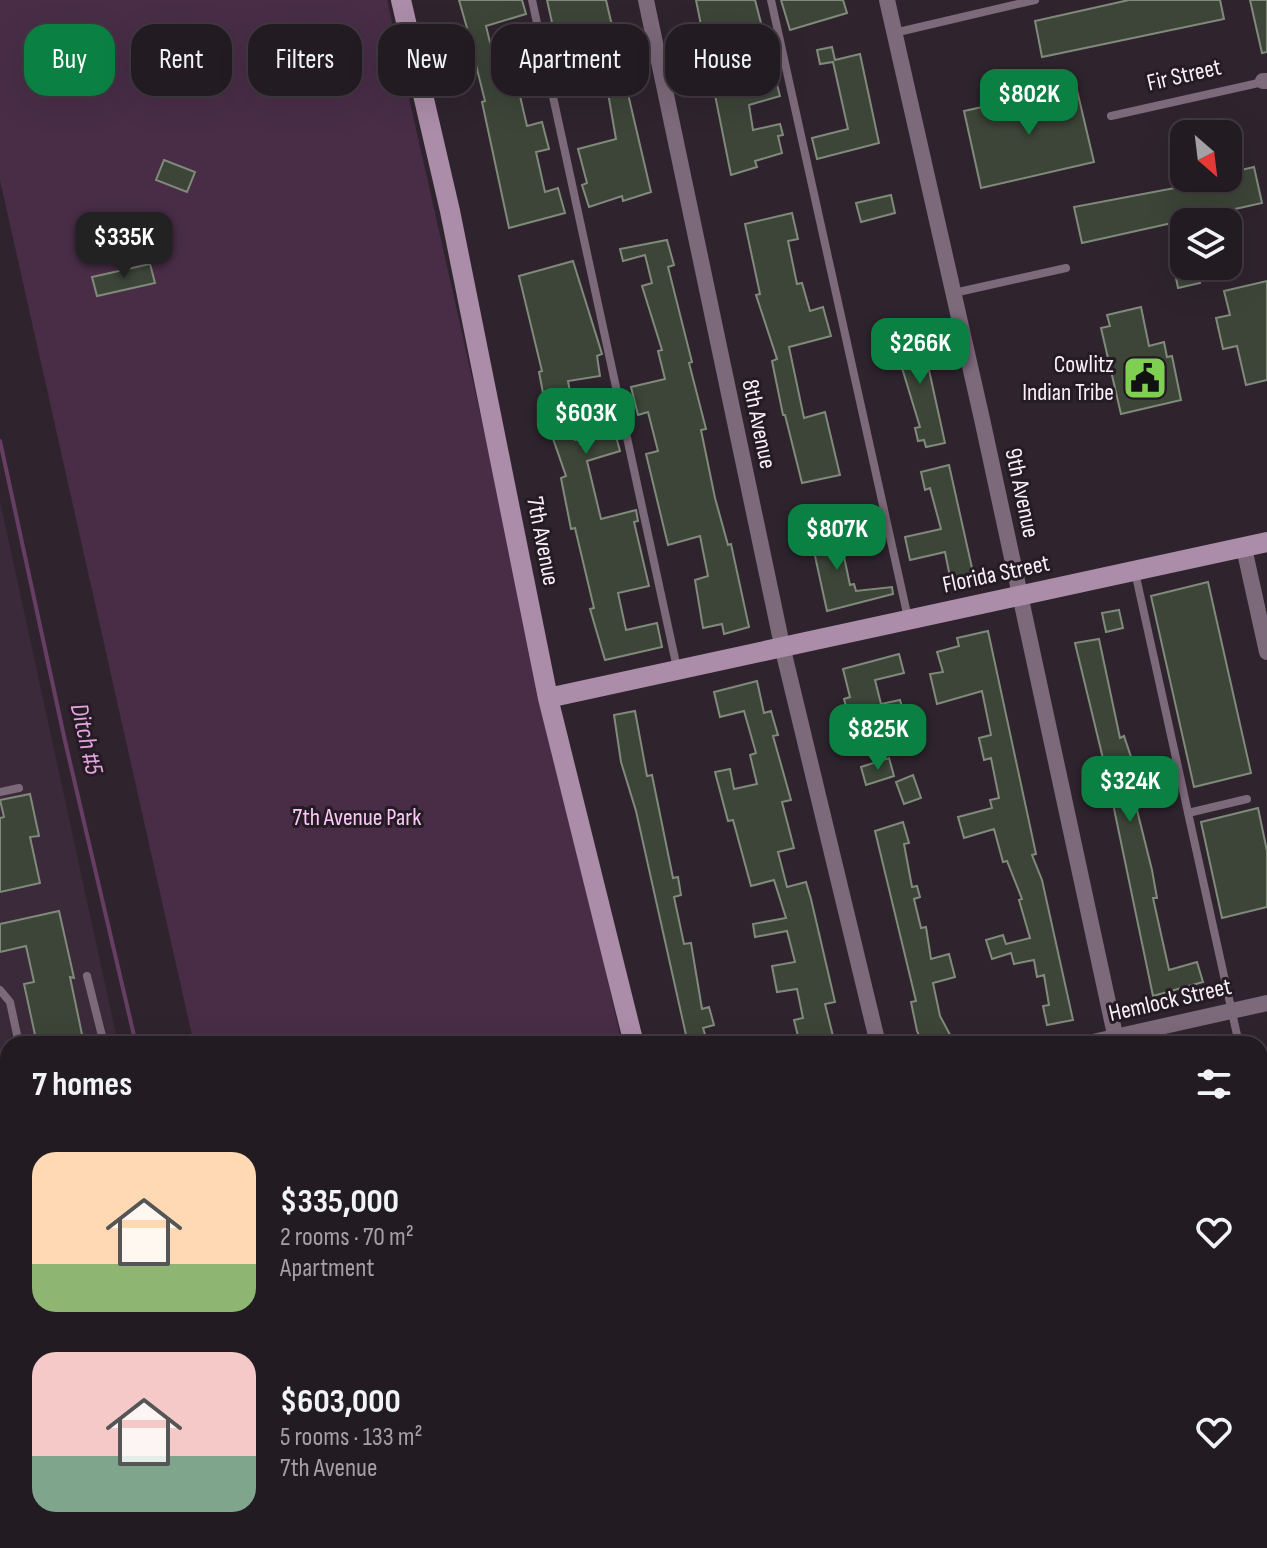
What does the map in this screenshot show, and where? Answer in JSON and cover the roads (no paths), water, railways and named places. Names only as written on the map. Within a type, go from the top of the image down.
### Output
[{"type":"street","name":"7th Avenue","points":[[401,0],[450,211],[548,698],[632,1036]]},
{"type":"street","name":"8th Avenue","points":[[646,0],[783,650],[876,1036]]},
{"type":"street","name":"9th Avenue","points":[[887,0],[1115,1036]]},
{"type":"street","name":"Florida Street","points":[[548,698],[783,650],[908,619],[1267,542]]},
{"type":"street","points":[[1244,548],[1267,652]]},
{"type":"street","name":"Hemlock Street","points":[[1132,1036],[1267,1003]]},
{"type":"lane","points":[[532,0],[678,671]]},
{"type":"lane","points":[[771,0],[908,619]]},
{"type":"lane","points":[[894,33],[1035,0]]},
{"type":"lane","name":"Fir Street","points":[[1111,116],[1265,81]]},
{"type":"lane","points":[[952,293],[1066,268]]},
{"type":"lane","points":[[1135,572],[1237,1036]]},
{"type":"lane","points":[[0,792],[19,788]]},
{"type":"lane","points":[[1188,813],[1247,799]]},
{"type":"lane","points":[[87,976],[102,1036]]},
{"type":"lane","points":[[0,990],[10,1002],[17,1036]]},
{"type":"waterway","name":"Ditch #5","points":[[0,441],[65,741],[134,1036]]},
{"type":"place","name":"Cowlitz Indian Tribe","points":[[1145,378]]},
{"type":"park label","name":"7th Avenue Park","points":[[357,817]]}]
